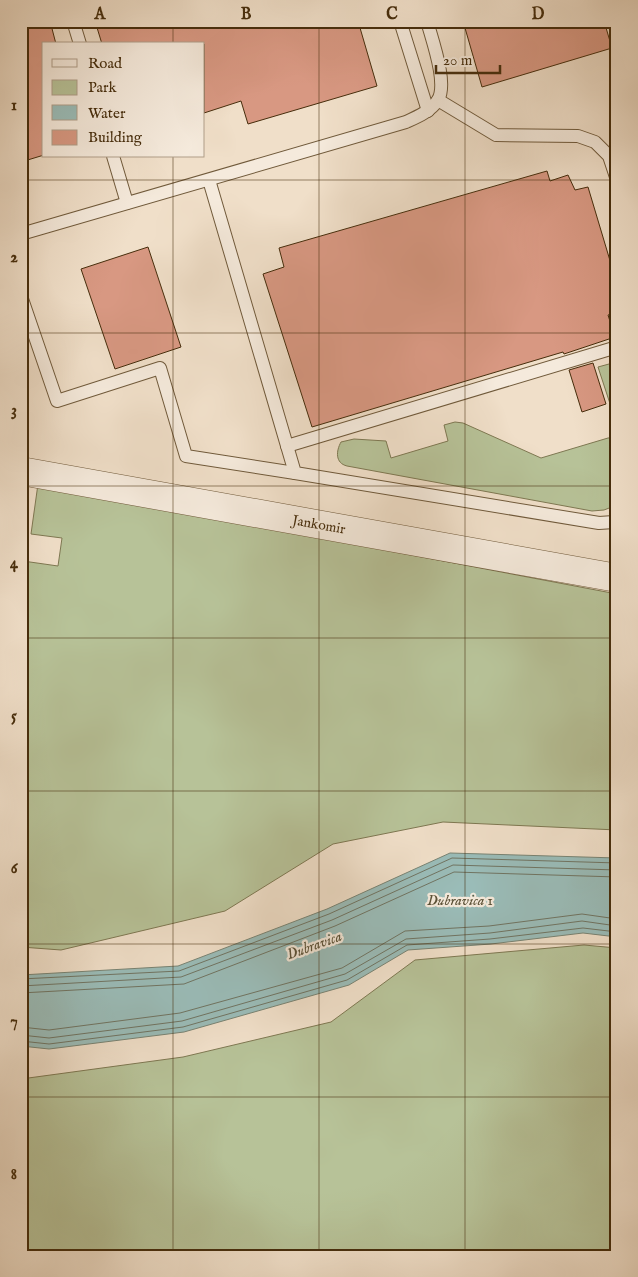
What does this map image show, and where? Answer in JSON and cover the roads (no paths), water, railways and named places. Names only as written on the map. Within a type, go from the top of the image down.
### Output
[{"type":"street","name":"Jankomir","points":[[21,471],[617,578]]},
{"type":"lane","points":[[73,21],[79,42]]},
{"type":"lane","points":[[400,21],[428,110]]},
{"type":"lane","points":[[21,234],[406,122],[428,110],[438,100],[441,84],[439,65],[426,21]]},
{"type":"lane","points":[[438,100],[496,135],[578,136],[595,142],[609,156],[617,180]]},
{"type":"lane","points":[[114,158],[127,203]]},
{"type":"lane","points":[[209,180],[295,473]]},
{"type":"lane","points":[[21,296],[57,401],[160,368],[186,456],[599,523],[617,520]]},
{"type":"lane","points":[[288,446],[617,347]]},
{"type":"water","name":"Dubravica 1","points":[[450,853],[617,858],[617,937],[583,933],[491,944],[408,950],[349,985],[184,1032],[49,1049],[21,1046],[21,975],[178,966],[327,909]]},
{"type":"water label","name":"Dubravica","points":[[314,945]]}]
